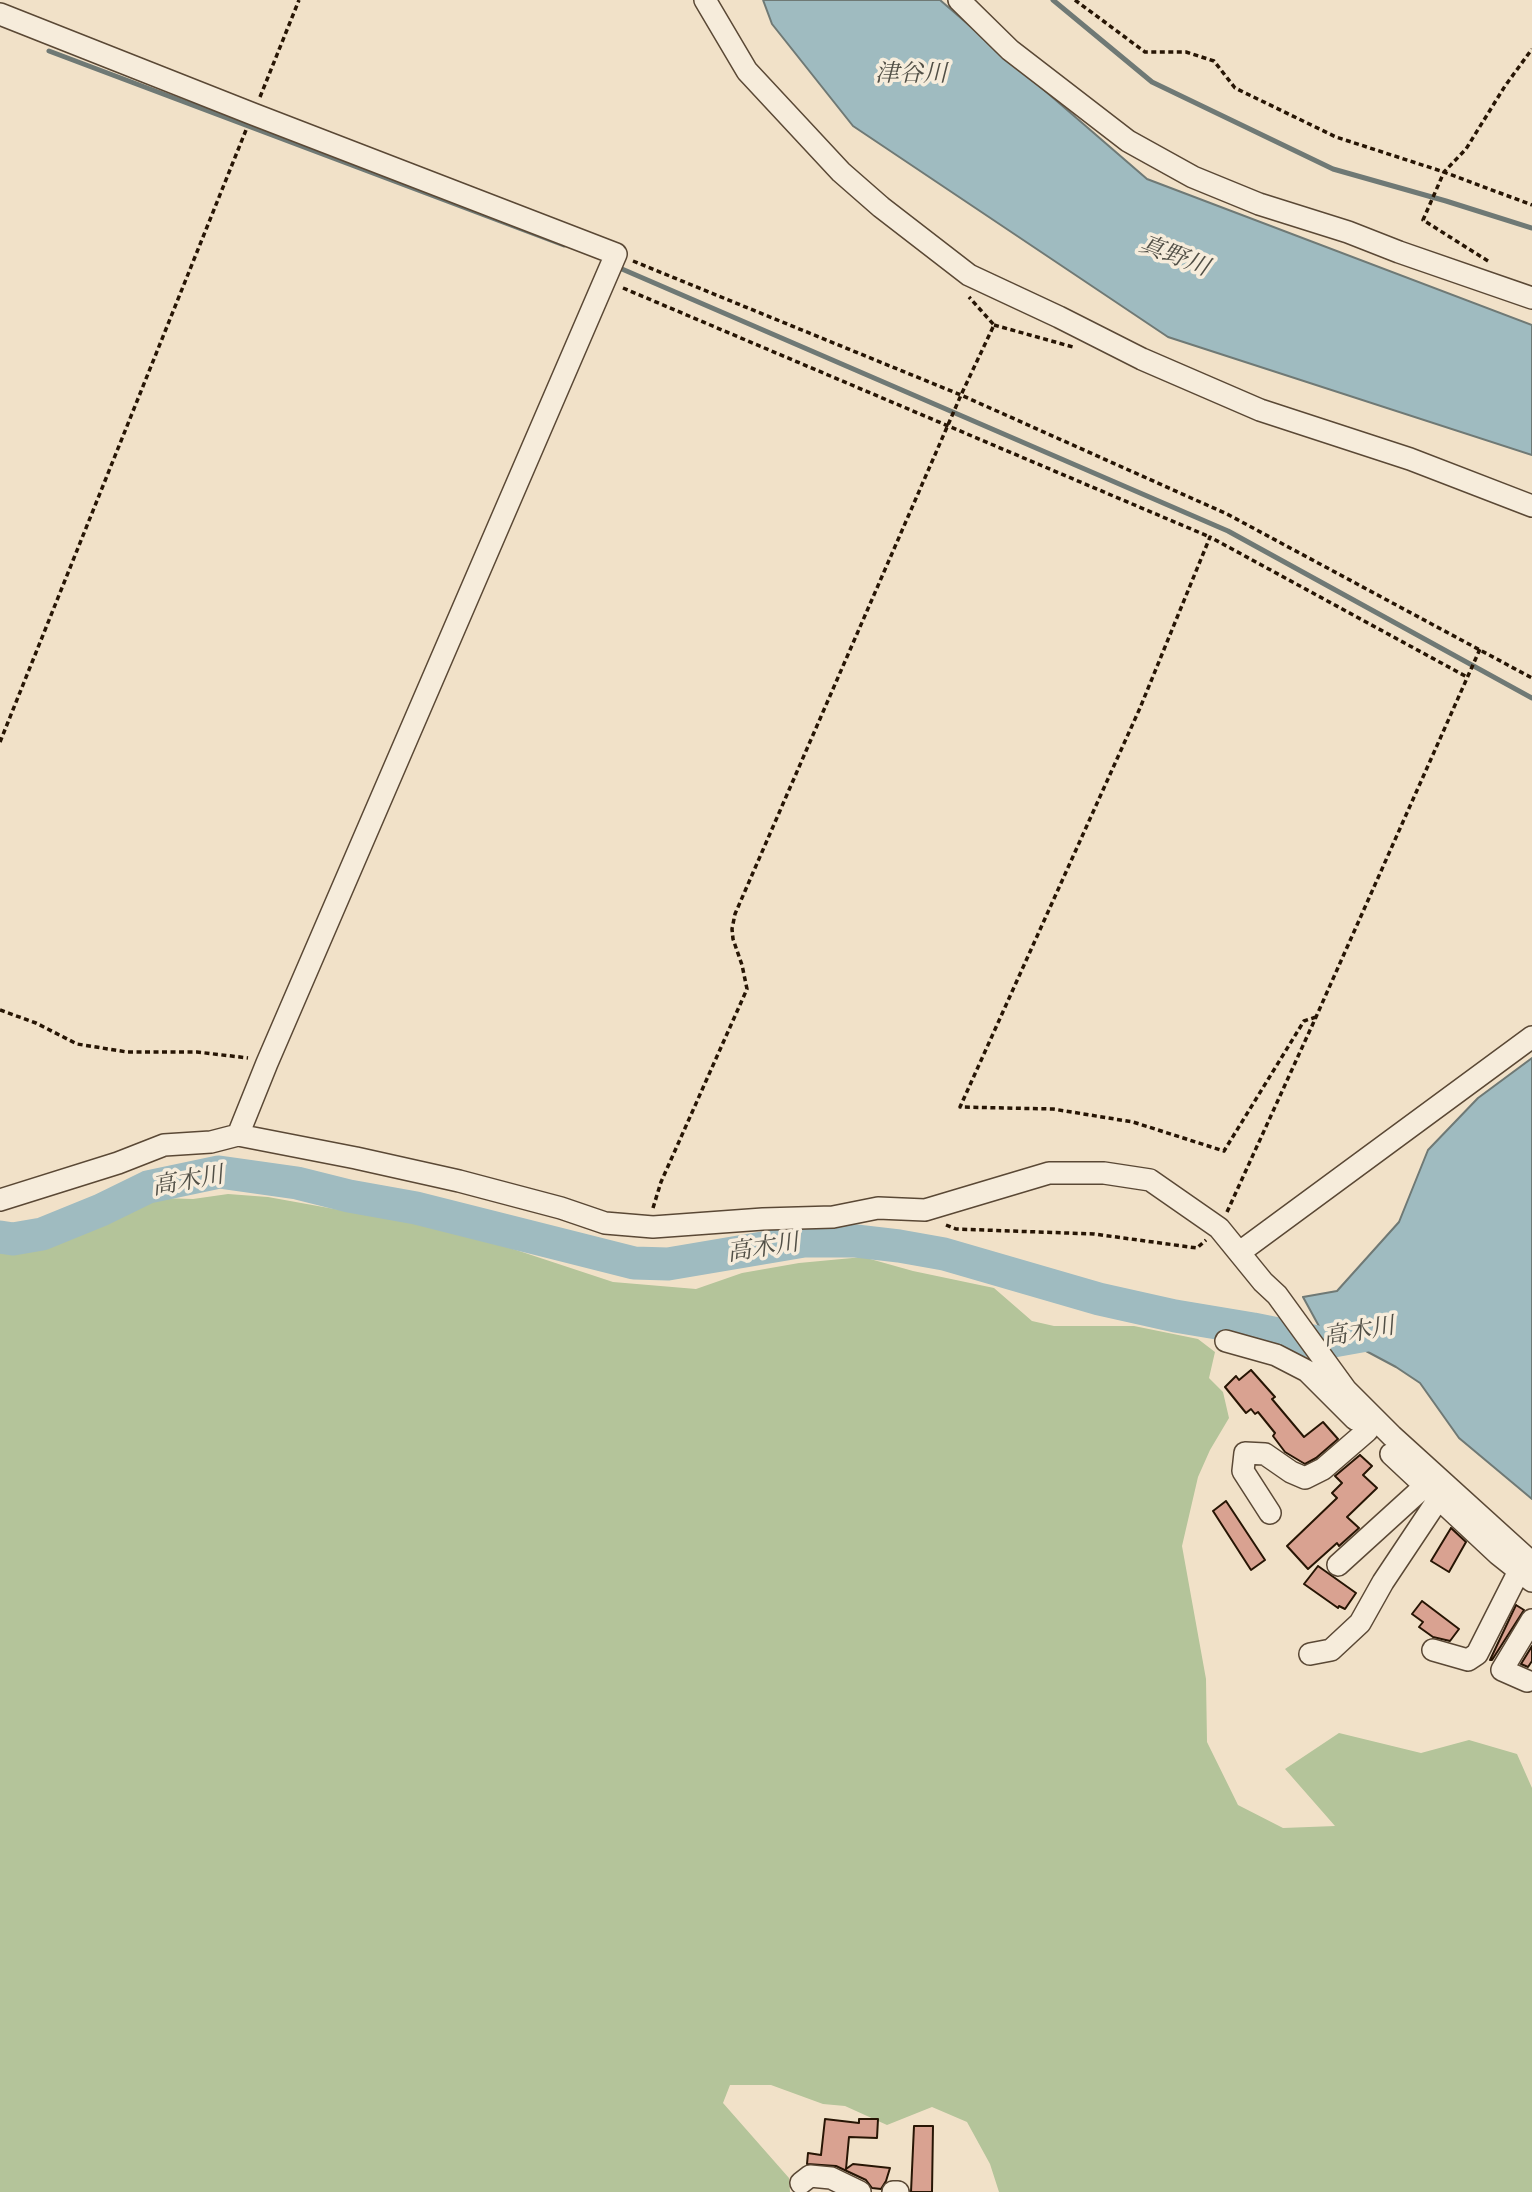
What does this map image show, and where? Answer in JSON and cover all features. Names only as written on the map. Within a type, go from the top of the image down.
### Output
[{"type":"street","points":[[705,0],[747,71],[841,172],[881,207],[969,275],[1143,359],[1260,410],[1410,459],[1532,506]]},
{"type":"street","points":[[959,0],[1010,50],[1128,141],[1193,177],[1259,204],[1348,232],[1399,253],[1532,298]]},
{"type":"street","points":[[0,14],[253,114],[611,266],[238,1135]]},
{"type":"street","points":[[1240,1252],[1532,1037]]},
{"type":"street","points":[[0,1200],[118,1163],[164,1145],[211,1142],[238,1135],[459,1181],[561,1208],[604,1223],[653,1227],[833,1217],[878,1208],[925,1210],[1049,1173],[1104,1173],[1150,1180],[1219,1228],[1277,1295],[1340,1383],[1528,1571]]},
{"type":"street","points":[[1226,1341],[1276,1355],[1307,1371],[1498,1554],[1528,1571]]},
{"type":"street","points":[[1269,1513],[1243,1471],[1245,1453],[1265,1454],[1305,1478],[1323,1469],[1367,1431]]},
{"type":"street","points":[[1338,1565],[1432,1492]]},
{"type":"street","points":[[1310,1654],[1331,1650],[1360,1623],[1432,1492]]},
{"type":"street","points":[[1433,1650],[1468,1660],[1477,1654],[1528,1571]]},
{"type":"street","points":[[1502,1670],[1532,1620]]},
{"type":"street","points":[[1477,1654],[1486,1668],[1502,1670],[1527,1681]]},
{"type":"street","points":[[801,2183],[810,2176],[831,2178],[860,2192]]},
{"type":"path","points":[[253,114],[299,0]]},
{"type":"path","points":[[1075,0],[1145,52],[1186,52],[1214,61],[1235,88],[1336,136],[1532,205]]},
{"type":"path","points":[[1488,261],[1423,220],[1444,172],[1466,149],[1505,86],[1532,49]]},
{"type":"path","points":[[0,742],[244,136]]},
{"type":"path","points":[[611,266],[961,395],[1227,514],[1532,678]]},
{"type":"path","points":[[611,266],[947,427],[1210,537],[1468,675]]},
{"type":"path","points":[[653,1227],[653,1207],[661,1182],[747,989],[733,939],[735,914],[994,325],[967,294]]},
{"type":"path","points":[[1210,537],[1140,708],[960,1107],[1053,1108],[1120,1119],[1224,1151],[1304,1021],[1316,1017]]},
{"type":"path","points":[[945,1224],[956,1229],[1094,1234],[1197,1248],[1219,1228],[1480,649]]},
{"type":"path","points":[[0,1010],[36,1023],[77,1044],[127,1052],[197,1052],[267,1063]]},
{"type":"green space","points":[[228,1194],[268,1197],[445,1229],[613,1282],[696,1289],[742,1273],[799,1263],[863,1257],[913,1271],[994,1288],[1032,1321],[1054,1326],[1134,1326],[1198,1339],[1215,1352],[1209,1378],[1223,1392],[1229,1418],[1198,1477],[1182,1546],[1206,1679],[1207,1742],[1238,1805],[1283,1828],[1335,1826],[1285,1769],[1339,1733],[1421,1753],[1469,1740],[1517,1754],[1532,1788],[1532,2192],[999,2192],[990,2164],[967,2122],[932,2107],[887,2125],[845,2106],[823,2104],[771,2085],[730,2085],[723,2103],[789,2178],[790,2192],[0,2192],[0,1248],[57,1242],[121,1217],[160,1198],[193,1199]]},
{"type":"water","name":"津谷川","points":[[763,0],[940,0],[1147,179],[1532,325],[1532,455],[1168,337],[853,126],[772,24]]},
{"type":"water","points":[[1532,1058],[1532,1499],[1459,1438],[1420,1383],[1366,1351],[1326,1339],[1303,1297],[1337,1291],[1399,1222],[1428,1150],[1478,1098]]},
{"type":"building","points":[[1251,1370],[1304,1437],[1323,1422],[1338,1439],[1305,1464],[1285,1452],[1273,1436],[1275,1433],[1258,1412],[1255,1414],[1251,1409],[1246,1413],[1225,1387],[1236,1376],[1239,1380]]},
{"type":"building","points":[[1360,1455],[1372,1466],[1363,1475],[1377,1488],[1347,1517],[1359,1528],[1308,1569],[1287,1546],[1337,1498],[1332,1493],[1342,1483],[1335,1476]]},
{"type":"building","points":[[1226,1501],[1265,1560],[1251,1570],[1213,1511]]},
{"type":"building","points":[[1451,1528],[1466,1542],[1449,1572],[1431,1561]]},
{"type":"building","points":[[1318,1566],[1356,1593],[1345,1609],[1339,1606],[1338,1608],[1304,1584]]},
{"type":"building","points":[[1422,1601],[1459,1629],[1450,1641],[1433,1637],[1419,1627],[1423,1622],[1412,1614]]},
{"type":"building","points":[[1516,1605],[1524,1610],[1490,1660]]},
{"type":"building","points":[[1532,1646],[1532,1661],[1528,1667],[1521,1664]]},
{"type":"building","points":[[825,2119],[859,2123],[859,2119],[878,2119],[877,2138],[849,2137],[846,2169],[853,2164],[890,2168],[881,2189],[872,2188],[866,2180],[836,2166],[807,2164],[808,2153],[821,2155]]},
{"type":"building","points":[[914,2126],[933,2126],[932,2192],[911,2192]]},
{"type":"waterway","points":[[1053,0],[1152,82],[1333,169],[1532,228]]},
{"type":"waterway","points":[[49,51],[564,245]]},
{"type":"waterway","points":[[615,266],[1228,531],[1532,698]]},
{"type":"waterway","name":"高木川","points":[[0,1237],[13,1239],[42,1234],[148,1187],[219,1172],[297,1183],[416,1208],[634,1263],[668,1264],[804,1241],[856,1241],[944,1254],[1099,1299],[1322,1343],[1378,1333]]},
{"type":"water label","name":"真野川","points":[[1174,257]]}]
